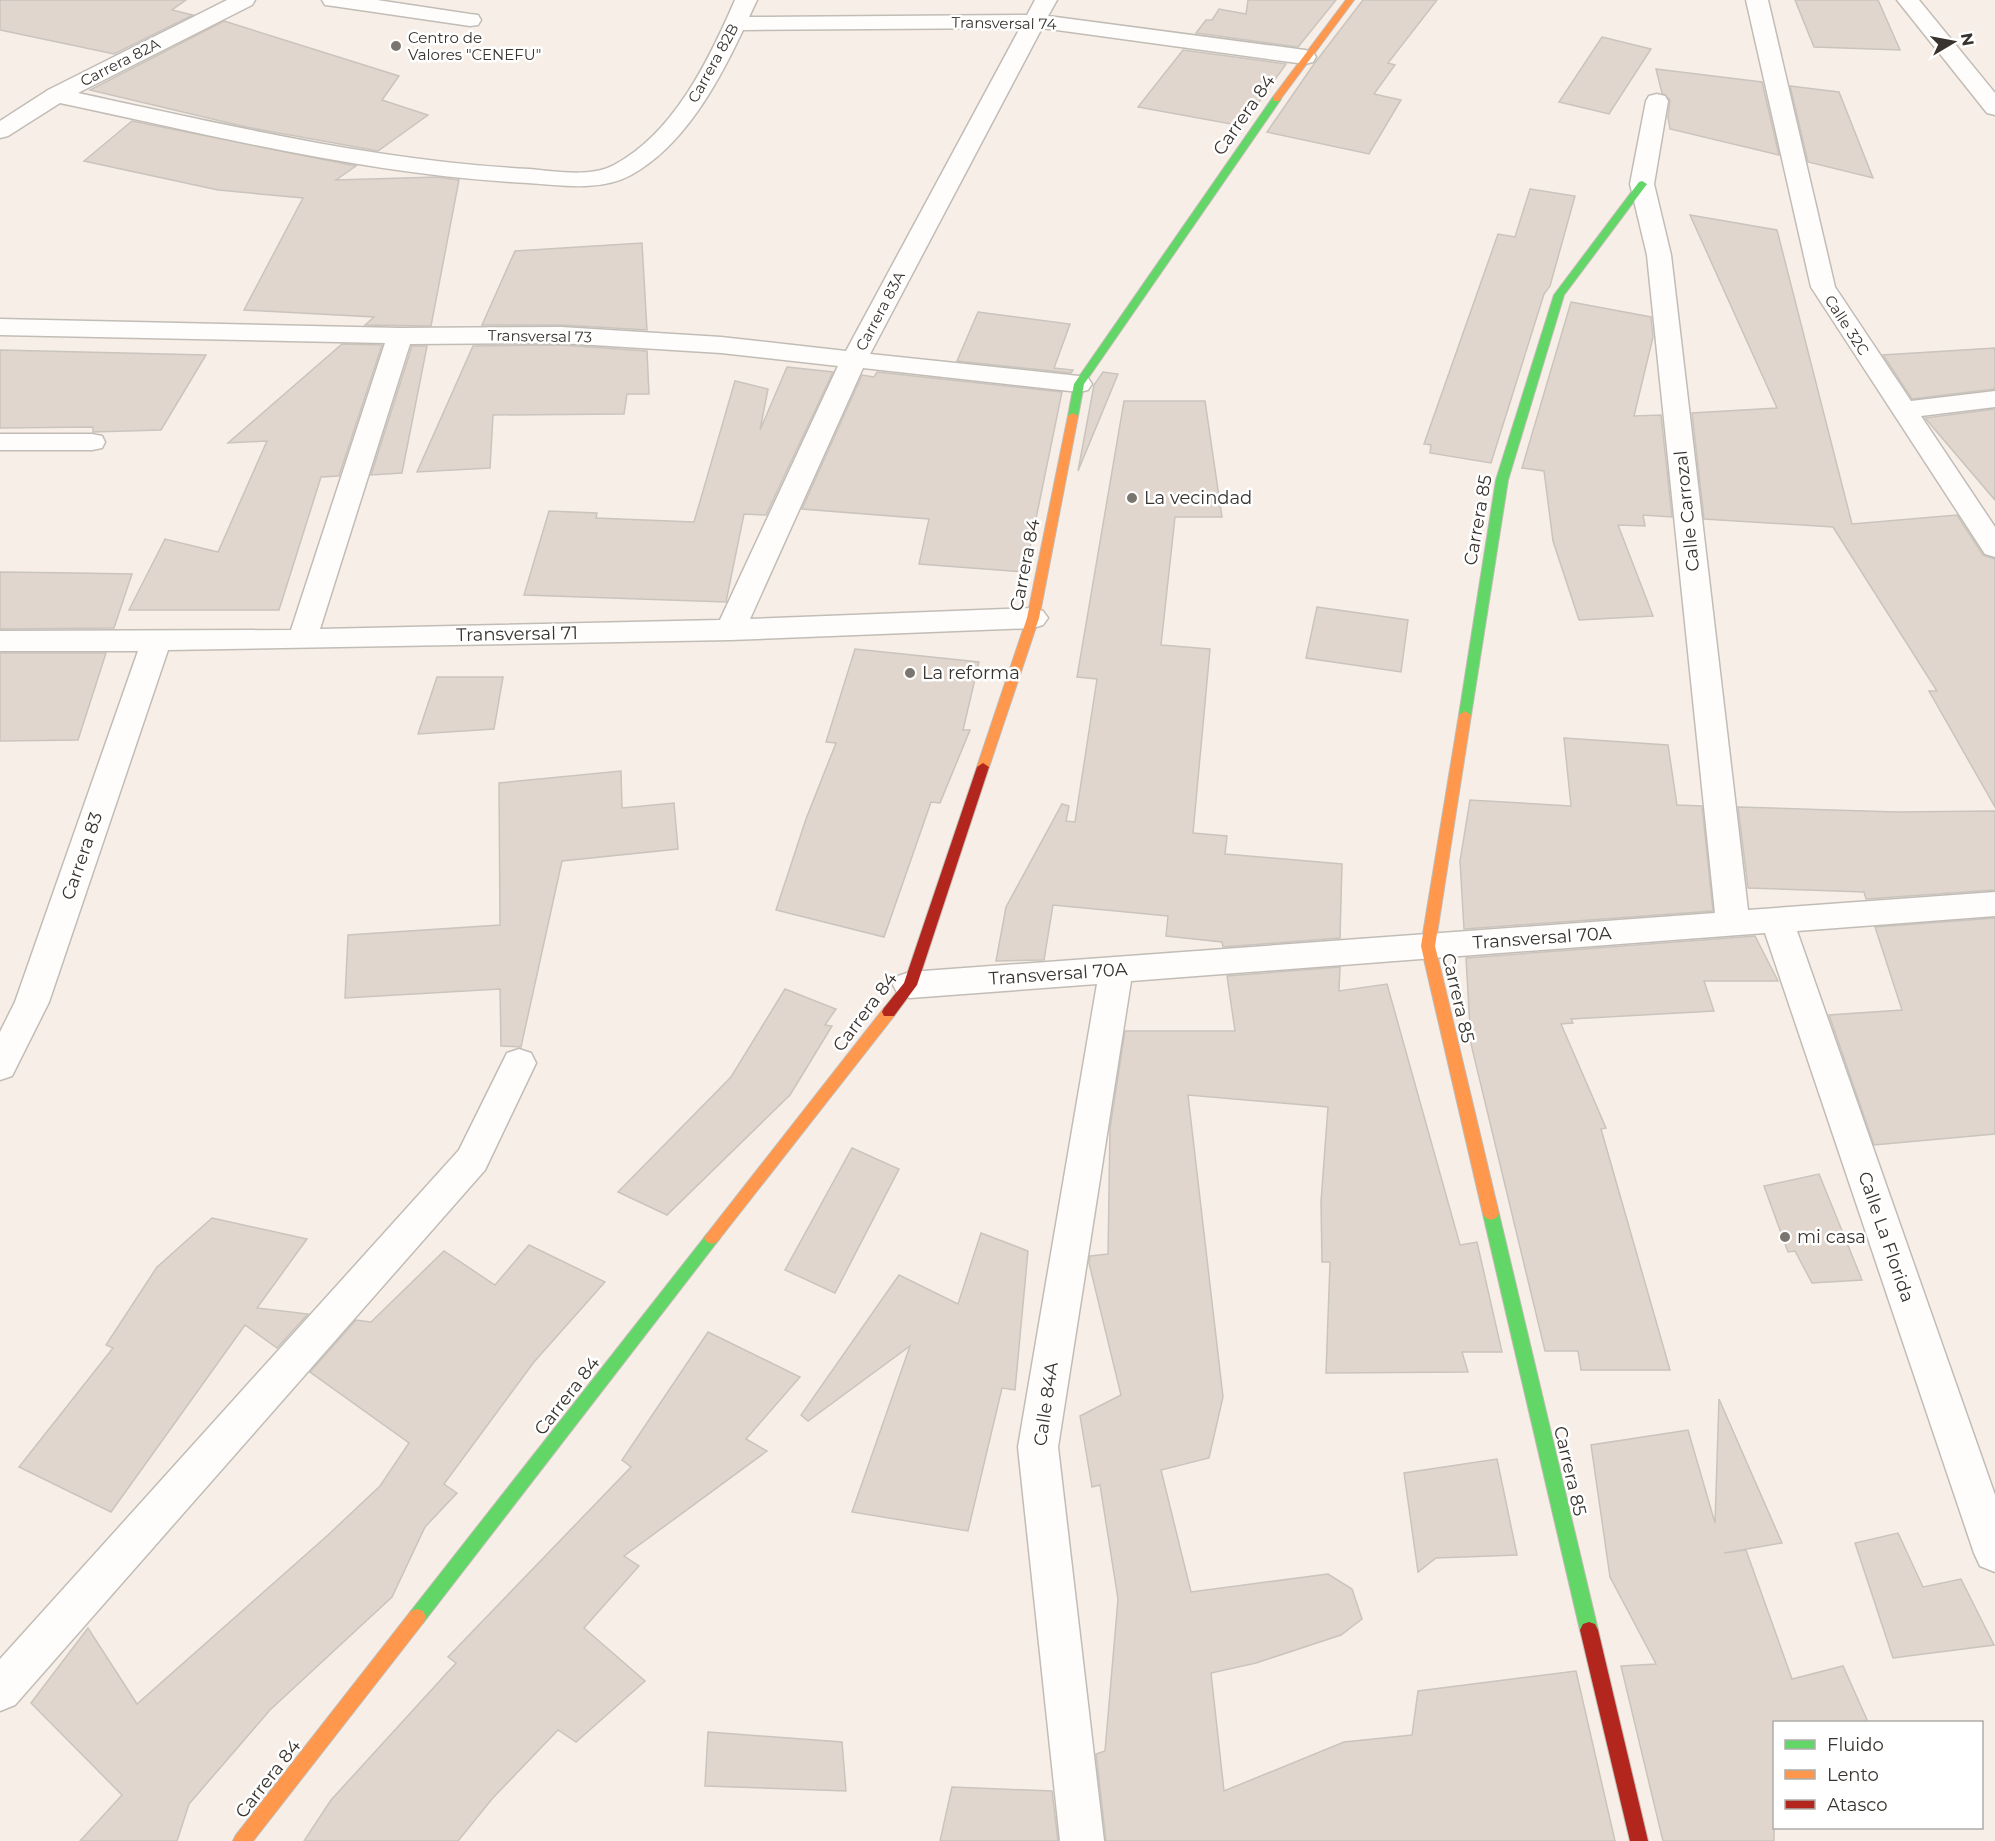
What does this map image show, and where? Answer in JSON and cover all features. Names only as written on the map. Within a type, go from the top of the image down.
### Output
[{"type":"street","name":"Carrera 82A","points":[[0,131],[56,95],[244,0]]},
{"type":"street","points":[[333,0],[470,20]]},
{"type":"street","name":"Carrera 82B","points":[[56,95],[366,161],[487,176],[595,178],[622,171],[644,157],[696,98],[736,24],[746,0]]},
{"type":"street","name":"Carrera 84","points":[[242,1841],[910,985],[1033,618],[1078,384],[1305,57],[1350,0]]},
{"type":"street","name":"Calle 32C","points":[[1757,0],[1822,287],[1995,548]]},
{"type":"street","points":[[1908,0],[1995,108]]},
{"type":"street","name":"Transversal 74","points":[[736,24],[1040,10],[1305,57]]},
{"type":"street","name":"Carrera 83A","points":[[730,630],[854,360],[1040,10]]},
{"type":"street","name":"Calle Carrozal","points":[[1657,101],[1642,184],[1659,255],[1733,924]]},
{"type":"street","name":"Carrera 85","points":[[1639,1841],[1428,946],[1502,480],[1560,295],[1642,184]]},
{"type":"street","name":"Transversal 73","points":[[0,327],[400,336],[561,334],[721,345],[1078,384]]},
{"type":"street","points":[[303,638],[400,336]]},
{"type":"street","points":[[1904,410],[1995,399]]},
{"type":"street","points":[[0,442],[92,442]]},
{"type":"street","name":"Transversal 71","points":[[0,641],[156,642],[730,630],[1033,618]]},
{"type":"street","name":"Carrera 83","points":[[0,1066],[32,1002],[156,642]]},
{"type":"street","name":"Transversal 70A","points":[[910,985],[1995,904]]},
{"type":"street","name":"Calle La Florida","points":[[1777,920],[1995,1553]]},
{"type":"street","name":"Calle 84A","points":[[1082,1841],[1038,1447],[1116,970]]},
{"type":"street","points":[[0,1690],[472,1160],[519,1063]]},
{"type":"building","points":[[0,0],[186,0],[172,10],[193,15],[114,54],[0,30]]},
{"type":"building","points":[[1248,0],[1336,0],[1298,47],[1196,33],[1206,20],[1212,20],[1219,9],[1246,14]]},
{"type":"building","points":[[1363,0],[1437,0],[1388,63],[1395,65],[1374,94],[1401,100],[1369,154],[1267,132],[1314,64]]},
{"type":"building","points":[[1795,0],[1878,0],[1900,50],[1814,47]]},
{"type":"building","points":[[224,21],[399,76],[382,100],[428,115],[378,151],[246,127],[90,90]]},
{"type":"building","points":[[1602,37],[1651,49],[1609,114],[1559,102]]},
{"type":"building","points":[[1183,50],[1286,64],[1242,126],[1138,107]]},
{"type":"building","points":[[1656,69],[1762,82],[1779,155],[1670,129],[1668,117],[1670,100],[1662,93]]},
{"type":"building","points":[[1790,86],[1839,92],[1873,178],[1808,162]]},
{"type":"building","points":[[132,121],[356,166],[336,180],[437,177],[459,180],[431,326],[365,325],[374,317],[244,310],[303,198],[218,190],[84,161]]},
{"type":"building","points":[[1530,189],[1575,196],[1550,286],[1544,294],[1491,463],[1430,453],[1431,445],[1424,444],[1498,234],[1515,237]]},
{"type":"building","points":[[1690,215],[1777,230],[1852,524],[1957,515],[1983,555],[1995,559],[1995,807],[1929,691],[1937,691],[1833,527],[1704,519],[1692,413],[1777,408]]},
{"type":"building","points":[[642,243],[647,330],[561,325],[482,325],[515,251]]},
{"type":"building","points":[[1571,302],[1651,317],[1653,337],[1634,416],[1661,415],[1672,517],[1643,515],[1645,526],[1618,525],[1653,616],[1579,620],[1553,541],[1544,471],[1522,468]]},
{"type":"building","points":[[978,312],[1070,324],[1054,368],[1073,370],[1071,373],[957,361]]},
{"type":"building","points":[[342,344],[382,345],[339,476],[321,477],[279,610],[129,610],[165,539],[218,552],[267,441],[228,443]]},
{"type":"building","points":[[561,345],[647,351],[649,394],[627,394],[624,414],[493,415],[490,468],[417,472],[473,346]]},
{"type":"building","points":[[412,346],[427,346],[402,473],[371,475]]},
{"type":"building","points":[[1995,348],[1995,389],[1912,399],[1883,355]]},
{"type":"building","points":[[0,350],[206,355],[161,430],[93,432],[93,427],[0,428]]},
{"type":"building","points":[[787,367],[833,372],[766,515],[744,514],[726,602],[524,595],[549,511],[597,513],[596,518],[694,522],[735,381],[768,389],[760,430]]},
{"type":"building","points":[[877,372],[1062,392],[1025,572],[919,564],[929,519],[802,509],[862,375],[874,377]]},
{"type":"building","points":[[1103,372],[1118,374],[1078,471],[1094,385]]},
{"type":"building","points":[[1124,401],[1205,401],[1222,517],[1175,517],[1161,645],[1210,649],[1193,833],[1227,836],[1225,854],[1342,864],[1340,938],[1223,947],[1222,942],[1166,936],[1168,916],[1053,905],[1044,960],[996,961],[1006,907],[1062,804],[1069,806],[1066,821],[1075,822],[1097,679],[1077,677]]},
{"type":"building","points":[[1995,409],[1995,500],[1925,418]]},
{"type":"building","points":[[0,572],[132,574],[114,628],[0,629]]},
{"type":"building","points":[[1317,607],[1408,620],[1401,672],[1306,658]]},
{"type":"building","points":[[855,649],[979,662],[963,730],[970,730],[940,803],[931,802],[884,937],[776,910],[806,819],[836,743],[826,742]]},
{"type":"building","points":[[0,653],[106,653],[78,740],[0,741]]},
{"type":"building","points":[[437,677],[503,677],[494,729],[418,734]]},
{"type":"building","points":[[1564,738],[1668,745],[1677,805],[1702,806],[1713,911],[1464,929],[1460,861],[1470,800],[1571,806]]},
{"type":"building","points":[[621,771],[622,808],[674,803],[678,849],[562,861],[521,1047],[501,1046],[500,989],[345,998],[348,935],[500,925],[499,783]]},
{"type":"building","points":[[1738,807],[1897,812],[1995,811],[1995,890],[1866,899],[1864,892],[1748,888]]},
{"type":"building","points":[[1995,918],[1995,1134],[1874,1145],[1829,1015],[1902,1010],[1875,927]]},
{"type":"building","points":[[1755,936],[1778,981],[1704,981],[1714,1011],[1571,1019],[1573,1023],[1561,1024],[1606,1128],[1601,1129],[1670,1370],[1581,1370],[1578,1351],[1545,1351],[1471,1044],[1466,958]]},
{"type":"building","points":[[1340,967],[1339,991],[1387,984],[1460,1245],[1477,1242],[1502,1352],[1462,1352],[1468,1372],[1326,1373],[1330,1262],[1322,1262],[1321,1202],[1328,1107],[1188,1095],[1223,1397],[1209,1458],[1161,1470],[1191,1592],[1328,1574],[1352,1589],[1362,1619],[1341,1635],[1256,1663],[1211,1673],[1224,1791],[1344,1742],[1412,1735],[1418,1691],[1576,1671],[1615,1841],[1106,1841],[1096,1754],[1105,1751],[1118,1599],[1100,1485],[1092,1487],[1080,1416],[1121,1395],[1089,1263],[1090,1256],[1108,1254],[1110,1128],[1125,1031],[1235,1031],[1227,976]]},
{"type":"building","points":[[785,989],[836,1009],[825,1025],[832,1026],[790,1095],[667,1215],[618,1192],[731,1077]]},
{"type":"building","points":[[852,1148],[899,1169],[835,1293],[785,1270]]},
{"type":"building","name":"mi casa","points":[[1819,1174],[1862,1280],[1812,1283],[1795,1251],[1788,1252],[1764,1186]]},
{"type":"building","points":[[212,1218],[307,1239],[257,1308],[308,1314],[277,1348],[245,1325],[111,1512],[19,1467],[113,1348],[106,1345],[157,1267]]},
{"type":"building","points":[[981,1233],[1028,1251],[1015,1390],[1002,1388],[968,1531],[852,1512],[910,1346],[808,1421],[801,1415],[899,1275],[958,1304]]},
{"type":"building","points":[[529,1245],[605,1282],[534,1362],[444,1484],[457,1493],[425,1527],[392,1597],[270,1710],[189,1804],[177,1841],[80,1841],[122,1795],[31,1703],[88,1628],[137,1704],[328,1535],[380,1486],[409,1443],[310,1372],[356,1320],[371,1322],[444,1251],[495,1285]]},
{"type":"building","points":[[708,1332],[800,1377],[746,1439],[767,1451],[624,1556],[639,1566],[584,1628],[645,1681],[576,1742],[558,1730],[492,1799],[458,1841],[304,1841],[331,1800],[456,1663],[448,1657],[631,1467],[622,1460]]},
{"type":"building","points":[[1719,1399],[1782,1543],[1724,1553],[1746,1550],[1792,1679],[1843,1666],[1868,1721],[1773,1721],[1774,1841],[1663,1841],[1621,1666],[1656,1664],[1610,1577],[1591,1445],[1688,1430],[1715,1523]]},
{"type":"building","points":[[1497,1459],[1517,1555],[1436,1558],[1418,1572],[1404,1473]]},
{"type":"building","points":[[1898,1533],[1923,1587],[1961,1579],[1994,1645],[1893,1658],[1855,1543]]},
{"type":"building","points":[[708,1732],[842,1742],[846,1791],[705,1786]]},
{"type":"building","points":[[952,1787],[1052,1791],[1058,1841],[940,1841]]},
{"type":"traffic: fast","points":[[1073,416],[1079,384],[1276,99]]},
{"type":"traffic: fast","points":[[1465,715],[1502,480],[1559,295],[1642,184]]},
{"type":"traffic: fast","points":[[1491,1214],[1589,1630]]},
{"type":"traffic: fast","points":[[417,1617],[712,1238]]},
{"type":"traffic: slow","points":[[1276,99],[1350,0]]},
{"type":"traffic: slow","points":[[983,767],[1033,618],[1073,416]]},
{"type":"traffic: slow","points":[[1465,715],[1428,946],[1491,1214]]},
{"type":"traffic: slow","points":[[712,1238],[889,1012]]},
{"type":"traffic: slow","points":[[242,1841],[417,1617]]},
{"type":"traffic: jam","points":[[889,1012],[910,985],[983,767]]},
{"type":"traffic: jam","points":[[1589,1630],[1639,1841]]},
{"type":"place","name":"Centro de Valores \"CENEFU\"","points":[[396,46]]},
{"type":"place","name":"La vecindad","points":[[1132,498]]},
{"type":"place","name":"La reforma","points":[[910,673]]},
{"type":"place","name":"mi casa","points":[[1785,1237]]}]
